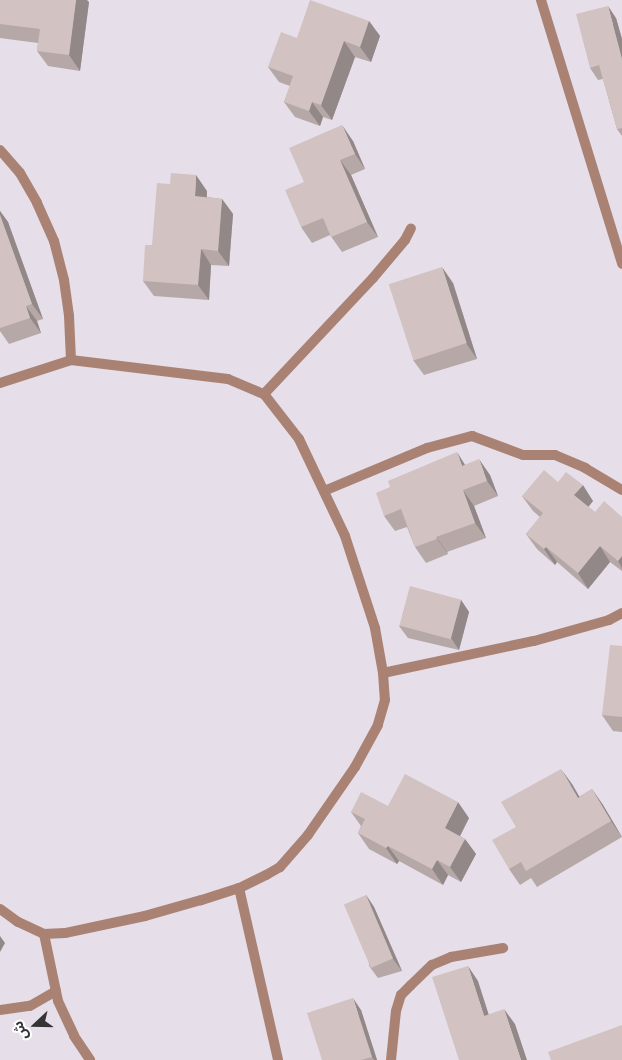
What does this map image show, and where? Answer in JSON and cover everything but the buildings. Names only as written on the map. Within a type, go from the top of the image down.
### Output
[{"type":"street","points":[[541,0],[622,264]]},
{"type":"street","points":[[0,150],[20,173],[37,203],[54,241],[64,280],[69,316],[71,360]]},
{"type":"street","points":[[264,394],[373,278],[405,240],[411,228]]},
{"type":"street","points":[[0,383],[71,360],[228,379],[264,394],[300,439],[345,536],[375,628],[383,674],[385,700],[378,725],[355,766],[308,835],[280,867],[239,888],[145,916],[65,933],[44,934],[18,922],[0,909]]},
{"type":"street","points":[[324,491],[427,448],[472,436],[523,455],[556,455],[585,468],[622,490]]},
{"type":"street","points":[[383,674],[534,641],[609,620],[622,613]]},
{"type":"street","points":[[239,888],[278,1060]]},
{"type":"street","points":[[44,934],[58,1001],[74,1036],[90,1060]]},
{"type":"street","points":[[392,1060],[396,1011],[402,995],[411,985],[432,965],[451,957],[503,948]]},
{"type":"street","points":[[0,1010],[30,1006],[56,991]]}]
